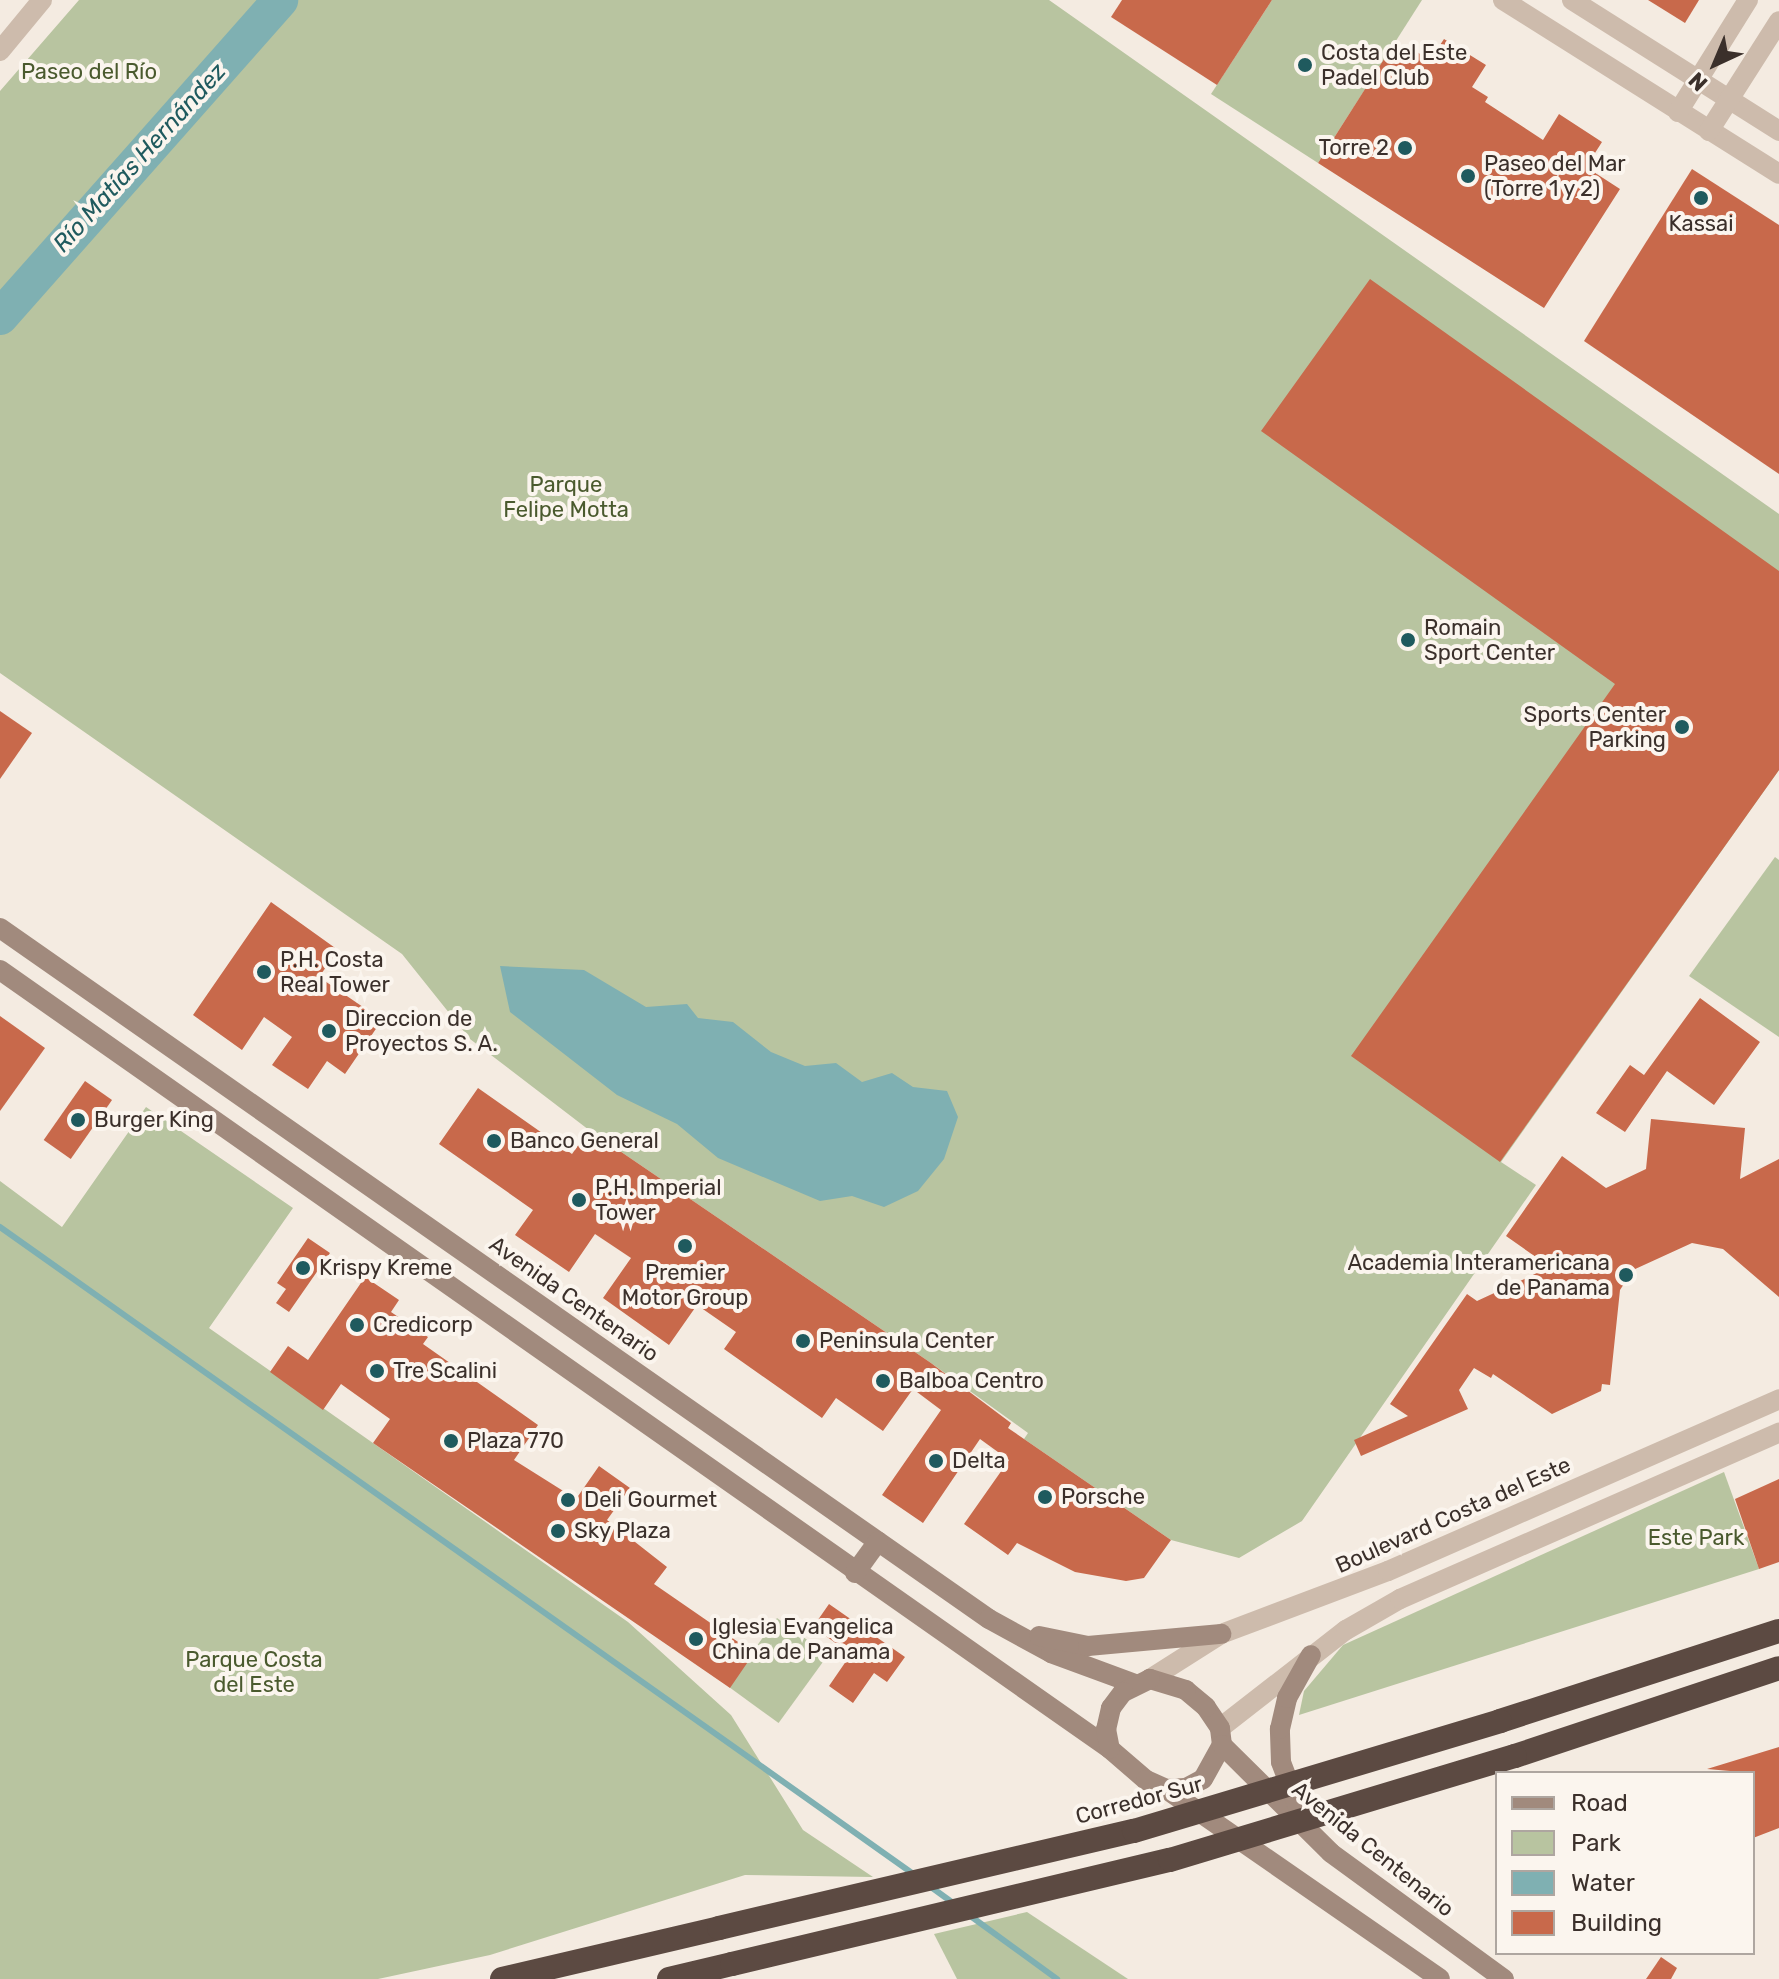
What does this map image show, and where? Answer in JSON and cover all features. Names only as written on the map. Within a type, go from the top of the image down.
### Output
[{"type":"highway","name":"Corredor Sur","points":[[502,1979],[1134,1831],[1500,1721],[1779,1631]]},
{"type":"highway","points":[[669,1979],[1170,1860],[1515,1756],[1779,1668]]},
{"type":"main road","name":"Avenida Centenario","points":[[0,928],[1004,1629],[1051,1653],[1143,1681]]},
{"type":"main road","points":[[0,970],[855,1573],[1110,1749],[1146,1780],[1166,1789],[1440,1979]]},
{"type":"main road","points":[[315,1191],[336,1162]]},
{"type":"main road","points":[[729,1483],[751,1452]]},
{"type":"main road","points":[[855,1573],[878,1541]]},
{"type":"main road","points":[[1004,1629],[1088,1646],[1221,1634]]},
{"type":"main road","points":[[1311,1655],[1287,1698],[1281,1762],[1298,1812],[1324,1847]]},
{"type":"main road","points":[[1110,1749],[1106,1729],[1111,1708],[1143,1681],[1186,1690],[1221,1737],[1203,1779],[1166,1789]]},
{"type":"main road","name":"Avenida Centenario","points":[[1221,1737],[1324,1847],[1478,1972],[1504,1979]]},
{"type":"street","points":[[0,51],[42,0]]},
{"type":"street","points":[[1503,0],[1779,174]]},
{"type":"street","points":[[1572,0],[1779,131]]},
{"type":"street","points":[[1678,112],[1748,0]]},
{"type":"street","points":[[1709,131],[1779,21]]},
{"type":"street","name":"Boulevard Costa del Este","points":[[1143,1681],[1221,1634],[1388,1571],[1779,1399]]},
{"type":"street","points":[[1221,1737],[1311,1655],[1400,1599],[1779,1433]]},
{"type":"street","points":[[1678,1442],[1691,1472]]},
{"type":"street","points":[[1388,1571],[1400,1599]]},
{"type":"green space","name":"Parque Felipe Motta","points":[[79,0],[1049,0],[1779,514],[1779,770],[1501,1162],[1536,1185],[1302,1521],[1239,1558],[1171,1540],[1024,1439],[1028,1433],[931,1363],[589,1130],[470,1039],[402,954],[0,673],[0,91]]},
{"type":"green space","name":"Costa del Este Padel Club","points":[[1272,0],[1422,0],[1318,163],[1211,94]]},
{"type":"green space","points":[[1775,857],[1779,860],[1779,1037],[1689,976]]},
{"type":"green space","name":"Parque Costa del Este","points":[[146,1107],[293,1208],[209,1328],[628,1622],[731,1715],[803,1830],[873,1877],[745,1875],[490,1955],[378,1979],[0,1979],[0,1181],[62,1227]]},
{"type":"green space","name":"Este Park","points":[[1724,1472],[1759,1569],[1299,1715],[1304,1691],[1343,1645]]},
{"type":"green space","points":[[777,1618],[828,1655],[779,1723],[728,1686]]},
{"type":"green space","points":[[1027,1912],[1128,1979],[957,1979],[934,1934]]},
{"type":"water","points":[[500,966],[584,970],[646,1007],[687,1004],[698,1018],[733,1022],[771,1052],[805,1066],[836,1063],[862,1082],[892,1073],[913,1087],[947,1091],[958,1117],[944,1159],[918,1191],[884,1207],[852,1196],[820,1201],[718,1158],[677,1124],[617,1095],[510,1012]]},
{"type":"building","points":[[1122,0],[1272,0],[1217,85],[1111,17]]},
{"type":"building","points":[[1648,0],[1699,0],[1685,23]]},
{"type":"building","name":"Paseo del Mar (Torre 1 y 2)","points":[[1444,39],[1486,65],[1472,87],[1488,97],[1485,102],[1543,140],[1559,114],[1602,142],[1586,167],[1620,189],[1544,308],[1318,163],[1393,45],[1413,58],[1417,52],[1430,60]]},
{"type":"building","points":[[1692,169],[1779,225],[1779,474],[1584,341]]},
{"type":"building","name":"Sports Center Parking","points":[[1370,279],[1779,571],[1779,770],[1500,1162],[1351,1056],[1615,684],[1261,431]]},
{"type":"building","points":[[0,711],[32,733],[0,779]]},
{"type":"building","points":[[271,902],[338,950],[319,977],[382,1020],[345,1074],[327,1061],[308,1089],[272,1065],[292,1037],[264,1017],[242,1050],[193,1015]]},
{"type":"building","points":[[1700,998],[1760,1042],[1714,1105],[1667,1071],[1625,1132],[1596,1113],[1630,1065],[1644,1075]]},
{"type":"building","points":[[0,1016],[45,1048],[0,1111]]},
{"type":"building","name":"Burger King","points":[[85,1081],[112,1100],[71,1159],[44,1140]]},
{"type":"building","points":[[478,1088],[572,1154],[589,1130],[931,1363],[1011,1423],[1008,1428],[1171,1540],[1144,1578],[1126,1581],[1075,1572],[1017,1543],[1008,1555],[964,1524],[1009,1460],[980,1439],[923,1523],[882,1495],[941,1410],[913,1389],[883,1431],[836,1398],[822,1418],[724,1349],[736,1332],[697,1305],[669,1345],[603,1298],[631,1258],[595,1234],[569,1272],[515,1235],[533,1210],[439,1144]]},
{"type":"building","points":[[1651,1119],[1745,1128],[1740,1179],[1779,1159],[1779,1297],[1723,1249],[1692,1243],[1633,1270],[1620,1290],[1610,1385],[1602,1384],[1601,1391],[1552,1414],[1493,1374],[1491,1378],[1474,1368],[1459,1390],[1468,1409],[1361,1456],[1354,1440],[1408,1416],[1390,1404],[1467,1294],[1477,1301],[1550,1267],[1506,1236],[1562,1156],[1606,1188],[1646,1169]]},
{"type":"building","name":"Krispy Kreme","points":[[308,1238],[330,1253],[289,1312],[276,1303],[286,1289],[277,1283]]},
{"type":"building","points":[[365,1277],[399,1300],[391,1312],[428,1337],[423,1344],[538,1425],[514,1460],[576,1499],[599,1466],[630,1488],[607,1520],[667,1567],[654,1584],[754,1653],[730,1688],[373,1443],[390,1419],[341,1384],[323,1410],[270,1372],[288,1346],[308,1360]]},
{"type":"building","points":[[1779,1479],[1779,1562],[1759,1569],[1735,1499]]},
{"type":"building","points":[[829,1604],[905,1657],[887,1682],[874,1673],[853,1703],[829,1686],[851,1654],[813,1627]]},
{"type":"building","points":[[1779,1747],[1779,1828],[1755,1837],[1755,1771],[1707,1769]]},
{"type":"building","points":[[1661,1957],[1677,1968],[1671,1979],[1646,1979]]},
{"type":"waterway","name":"Río Matías Hernández","points":[[0,317],[280,0]]},
{"type":"waterway","points":[[0,1227],[915,1875]]},
{"type":"waterway","points":[[931,1887],[954,1904]]},
{"type":"waterway","points":[[969,1915],[1057,1979]]},
{"type":"place","name":"Costa del Este Padel Club","points":[[1305,65]]},
{"type":"place","name":"Torre 2","points":[[1405,148]]},
{"type":"place","name":"Paseo del Mar (Torre 1 y 2)","points":[[1468,176]]},
{"type":"place","name":"Kassai","points":[[1701,198]]},
{"type":"place","name":"Romain Sport Center","points":[[1408,640]]},
{"type":"place","name":"Sports Center Parking","points":[[1682,727]]},
{"type":"place","name":"P.H. Costa Real Tower","points":[[264,972]]},
{"type":"place","name":"Direccion de Proyectos S. A.","points":[[329,1031]]},
{"type":"place","name":"Burger King","points":[[78,1120]]},
{"type":"place","name":"Banco General","points":[[494,1141]]},
{"type":"place","name":"P.H. Imperial Tower","points":[[579,1200]]},
{"type":"place","name":"Premier Motor Group","points":[[685,1246]]},
{"type":"place","name":"Krispy Kreme","points":[[303,1268]]},
{"type":"place","name":"Academia Interamericana de Panama","points":[[1626,1275]]},
{"type":"place","name":"Credicorp","points":[[357,1325]]},
{"type":"place","name":"Peninsula Center","points":[[803,1341]]},
{"type":"place","name":"Tre Scalini","points":[[377,1371]]},
{"type":"place","name":"Balboa Centro","points":[[883,1381]]},
{"type":"place","name":"Plaza 770","points":[[451,1441]]},
{"type":"place","name":"Delta","points":[[936,1461]]},
{"type":"place","name":"Porsche","points":[[1045,1497]]},
{"type":"place","name":"Deli Gourmet","points":[[568,1500]]},
{"type":"place","name":"Sky Plaza","points":[[558,1531]]},
{"type":"place","name":"Iglesia Evangelica China de Panama","points":[[696,1639]]},
{"type":"park label","name":"Paseo del Río","points":[[89,72]]}]
